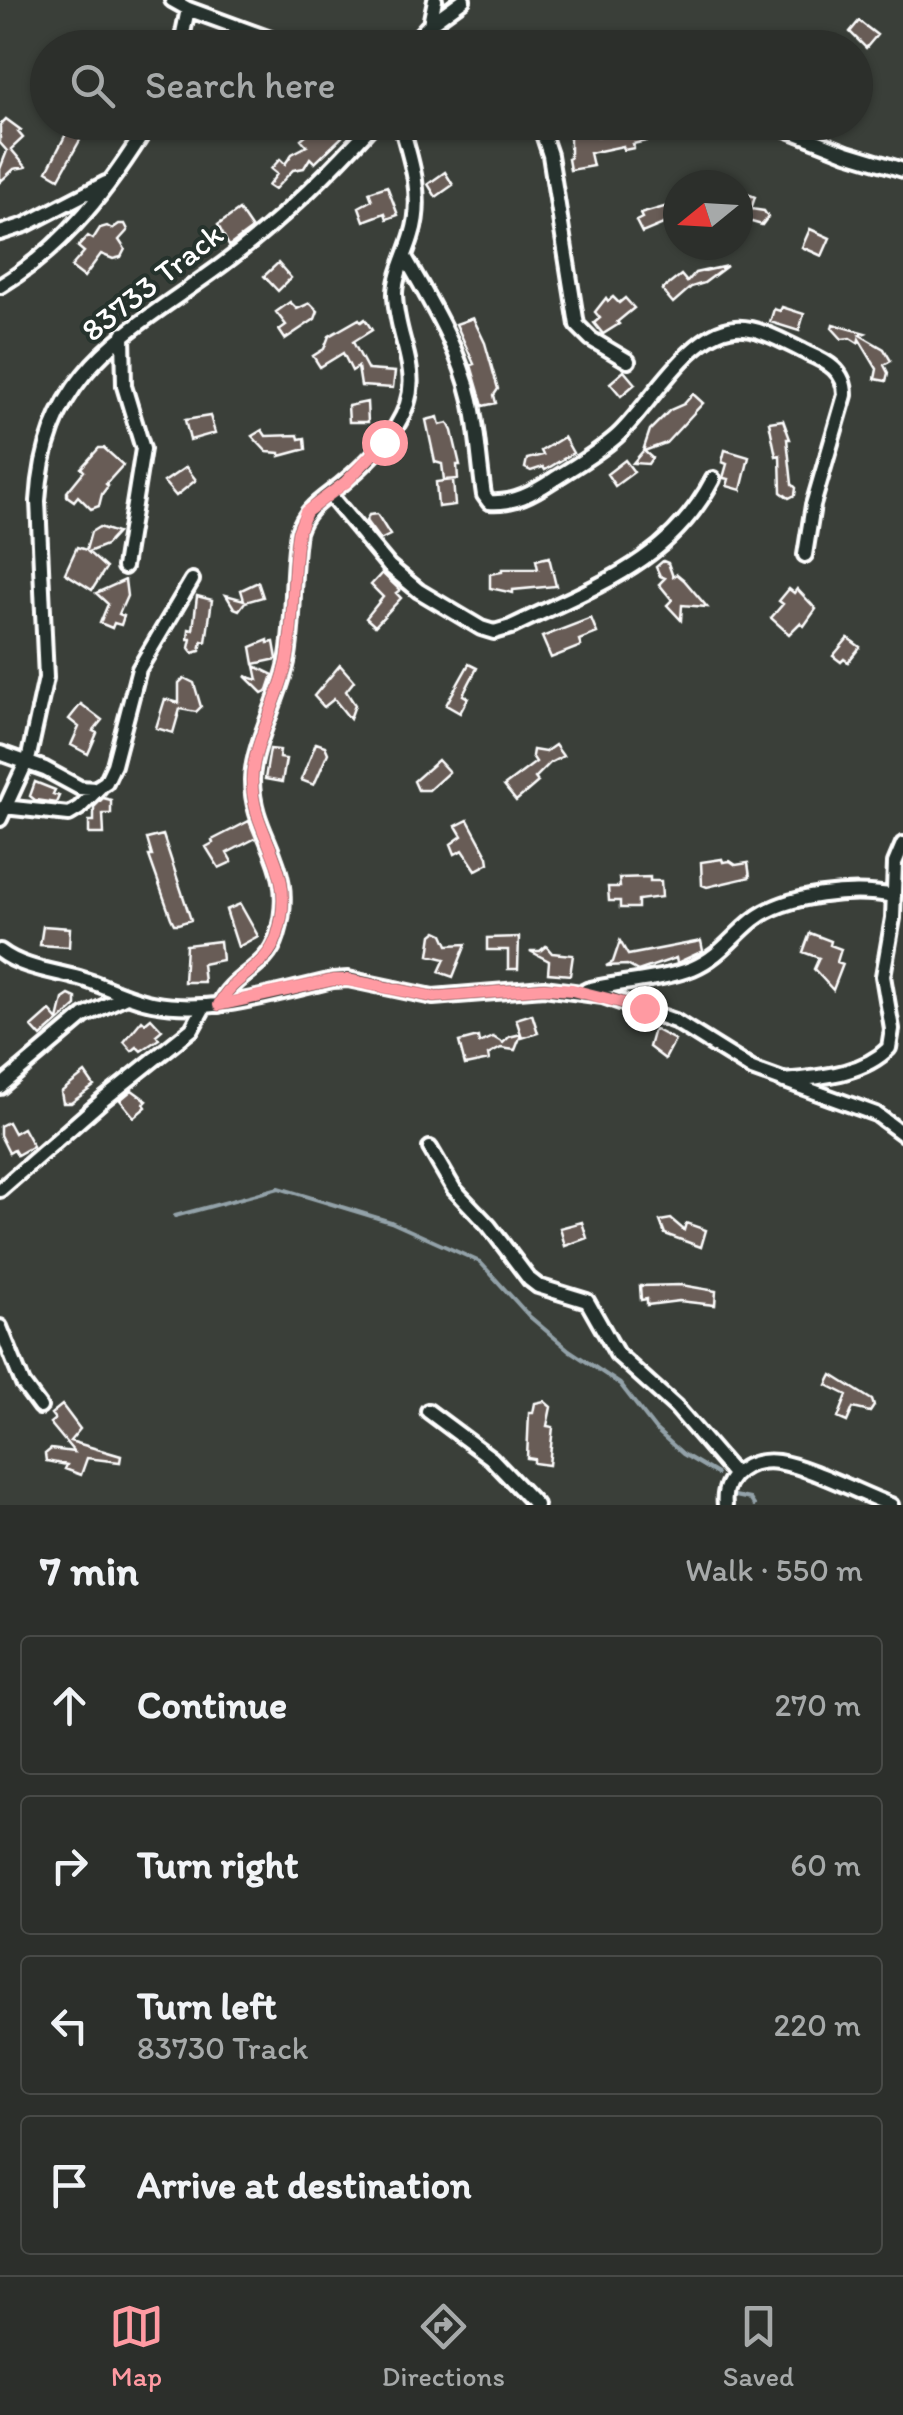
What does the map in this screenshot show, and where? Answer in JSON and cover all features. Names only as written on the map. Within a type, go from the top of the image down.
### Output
[{"type":"street","points":[[172,0],[245,30]]},
{"type":"street","points":[[430,24],[434,0]]},
{"type":"street","points":[[424,30],[463,0]]},
{"type":"street","points":[[184,30],[188,9]]},
{"type":"street","points":[[0,286],[25,271],[63,238],[114,178],[138,140]]},
{"type":"street","name":"83733 Track","points":[[2,813],[26,764],[46,678],[38,501],[44,452],[52,427],[74,386],[102,353],[245,246],[358,140]]},
{"type":"street","points":[[219,1005],[224,992],[266,958],[278,934],[284,894],[282,875],[257,807],[252,778],[286,668],[298,532],[306,512],[384,442],[410,396],[411,371],[395,292],[418,210],[405,140]]},
{"type":"street","points":[[545,140],[577,325],[591,339],[628,360]]},
{"type":"street","points":[[814,140],[903,170]]},
{"type":"street","points":[[0,232],[58,210],[114,178]]},
{"type":"street","points":[[404,257],[444,326],[462,368],[477,430],[484,495],[489,502],[526,496],[600,450],[622,432],[684,359],[714,335],[734,328],[756,331],[828,362],[842,378],[844,396],[814,505],[806,555]]},
{"type":"street","points":[[124,334],[122,373],[142,449],[124,567]]},
{"type":"street","points":[[329,494],[404,579],[469,621],[494,632],[511,628],[606,582],[656,551],[697,509],[714,479]]},
{"type":"street","points":[[2,813],[69,814],[100,787],[114,766],[139,669],[192,580]]},
{"type":"street","points":[[0,753],[45,769],[80,788],[100,787]]},
{"type":"street","points":[[782,1081],[863,1066],[890,1048],[892,1030],[883,976],[896,864],[903,844]]},
{"type":"street","points":[[580,991],[694,967],[728,946],[750,921],[788,904],[853,891],[894,896]]},
{"type":"street","points":[[0,951],[12,960],[171,1006],[219,1005],[333,980],[434,997],[544,988],[580,991],[644,1008],[675,1021],[752,1069],[876,1114],[903,1134]]},
{"type":"street","points":[[0,1087],[84,1016],[126,996]]},
{"type":"street","points":[[0,1190],[192,1029],[204,1007]]},
{"type":"street","points":[[430,1148],[454,1189],[489,1226],[532,1282],[587,1302],[617,1354],[676,1407],[734,1474]]},
{"type":"street","points":[[0,1327],[23,1384],[40,1406]]},
{"type":"street","points":[[428,1411],[491,1458],[536,1505]]},
{"type":"street","points":[[725,1505],[724,1494],[734,1474],[741,1468],[774,1461],[891,1505]]},
{"type":"building","points":[[859,21],[871,30],[852,30]]},
{"type":"building","points":[[6,119],[21,130],[18,132],[23,138],[11,149],[26,167],[14,169],[0,182],[7,151],[0,143],[0,125]]},
{"type":"building","points":[[63,140],[80,140],[59,178],[47,171]]},
{"type":"building","points":[[302,140],[339,140],[315,163],[310,158],[304,168],[293,170],[274,190],[268,186],[277,174],[271,169],[280,159],[285,164],[292,154],[307,146]]},
{"type":"building","points":[[570,140],[650,140],[633,144],[634,148],[624,150],[623,146],[590,153],[593,166],[570,170]]},
{"type":"building","points":[[445,172],[453,185],[436,197],[428,184]]},
{"type":"building","points":[[387,186],[398,215],[387,219],[385,213],[364,221],[359,207],[372,200],[369,192]]},
{"type":"building","points":[[663,207],[663,224],[642,233],[636,221],[642,218],[640,214]]},
{"type":"building","points":[[753,209],[764,211],[768,217],[762,225],[753,222]]},
{"type":"building","points":[[239,210],[252,229],[229,246],[218,225]]},
{"type":"building","points":[[125,224],[128,230],[119,240],[125,249],[121,257],[113,259],[101,254],[84,277],[71,267],[84,252],[78,247],[88,236],[93,239],[100,228],[112,229]]},
{"type":"building","points":[[810,229],[830,238],[822,256],[802,247]]},
{"type":"building","points":[[278,263],[291,278],[278,291],[264,276]]},
{"type":"building","points":[[727,266],[704,283],[691,287],[673,303],[662,290],[681,275],[687,282],[695,273]]},
{"type":"building","points":[[613,297],[619,303],[625,298],[634,308],[603,334],[594,323],[600,318],[595,312],[606,298],[608,301]]},
{"type":"building","points":[[290,302],[297,309],[310,303],[318,311],[315,319],[285,339],[279,330],[286,325],[276,312]]},
{"type":"building","points":[[782,307],[804,314],[799,331],[770,322],[774,309],[780,311]]},
{"type":"building","points":[[473,318],[485,343],[498,389],[494,395],[496,403],[483,406],[471,365],[474,364],[456,324]]},
{"type":"building","points":[[365,319],[372,330],[353,342],[368,370],[395,372],[393,388],[361,386],[358,367],[352,371],[343,353],[320,367],[313,356],[324,349],[329,336]]},
{"type":"building","points":[[833,324],[865,333],[860,335],[884,349],[891,361],[884,365],[886,381],[875,379],[877,369],[859,339],[858,343],[842,339]]},
{"type":"building","points":[[624,371],[635,384],[621,396],[610,383]]},
{"type":"building","points":[[693,394],[703,403],[666,443],[644,451],[652,458],[648,464],[633,463],[643,451],[650,430]]},
{"type":"building","points":[[367,402],[368,422],[349,422],[348,406]]},
{"type":"building","points":[[210,416],[215,433],[190,440],[185,420]]},
{"type":"building","points":[[438,417],[440,425],[448,423],[452,431],[460,465],[458,479],[444,480],[442,464],[435,462],[426,420]]},
{"type":"building","points":[[783,420],[790,439],[792,484],[796,488],[795,495],[789,498],[781,492],[780,455],[776,456],[769,422]]},
{"type":"building","points":[[262,430],[266,436],[305,438],[306,449],[280,456],[267,452],[252,436]]},
{"type":"building","points":[[564,437],[573,453],[545,470],[525,468],[527,459],[543,455],[541,451]]},
{"type":"building","points":[[99,448],[123,465],[106,484],[99,506],[91,509],[78,496],[74,501],[67,492]]},
{"type":"building","points":[[725,450],[749,457],[741,490],[727,486],[729,479],[723,478]]},
{"type":"building","points":[[625,460],[634,472],[615,486],[607,474]]},
{"type":"building","points":[[186,467],[196,480],[176,496],[164,482]]},
{"type":"building","points":[[453,480],[455,505],[438,507],[436,482]]},
{"type":"building","points":[[377,514],[390,535],[380,540],[366,521],[369,515]]},
{"type":"building","points":[[99,527],[117,533],[106,545],[88,552],[106,568],[92,590],[65,573],[77,547],[86,550],[91,532]]},
{"type":"building","points":[[549,557],[556,586],[513,593],[490,588],[490,574],[502,569],[538,569],[536,560]]},
{"type":"building","points":[[663,561],[668,563],[673,577],[677,574],[684,580],[707,607],[682,605],[681,620],[667,605],[672,600],[659,584],[665,578],[656,567]]},
{"type":"building","points":[[382,573],[400,590],[396,593],[401,598],[375,626],[366,618],[383,597],[371,585]]},
{"type":"building","points":[[125,580],[127,596],[119,614],[124,616],[121,625],[114,623],[112,628],[100,623],[108,604],[96,593]]},
{"type":"building","points":[[258,582],[263,597],[245,602],[239,610],[234,608],[226,595],[244,600],[241,590]]},
{"type":"building","points":[[789,589],[794,593],[797,589],[816,609],[804,626],[800,623],[789,634],[771,618]]},
{"type":"building","points":[[197,596],[212,600],[206,642],[202,641],[200,651],[193,653],[188,639],[189,629],[193,630]]},
{"type":"building","points":[[591,618],[597,633],[579,640],[581,646],[551,658],[542,637]]},
{"type":"building","points":[[848,638],[860,647],[848,662],[841,662],[833,656]]},
{"type":"building","points":[[268,640],[274,642],[277,659],[254,664],[251,647]]},
{"type":"building","points":[[469,664],[477,668],[463,695],[468,698],[460,713],[446,705]]},
{"type":"building","points":[[340,665],[354,681],[346,691],[355,705],[350,719],[334,699],[324,707],[314,696]]},
{"type":"building","points":[[255,666],[273,675],[268,690],[262,693],[245,676],[258,680]]},
{"type":"building","points":[[184,678],[194,683],[201,707],[196,712],[180,709],[173,733],[156,728],[165,699],[179,703],[179,683]]},
{"type":"building","points":[[81,704],[102,720],[93,731],[97,733],[88,754],[71,745],[79,727],[69,719]]},
{"type":"building","points":[[316,743],[325,746],[328,753],[314,785],[301,780]]},
{"type":"building","points":[[555,745],[563,756],[550,763],[535,778],[538,782],[516,801],[504,786],[536,762],[533,750],[545,752]]},
{"type":"building","points":[[270,749],[280,750],[279,758],[286,759],[282,782],[265,779]]},
{"type":"building","points":[[438,760],[449,772],[429,790],[418,790],[414,781]]},
{"type":"building","points":[[35,782],[55,790],[53,794],[59,796],[56,803],[30,796]]},
{"type":"building","points":[[103,798],[111,800],[111,814],[103,814],[104,834],[89,834],[94,807]]},
{"type":"building","points":[[468,820],[489,863],[476,870],[463,850],[455,854],[451,844],[462,836],[456,826]]},
{"type":"building","points":[[249,821],[256,838],[227,853],[232,862],[219,868],[206,847]]},
{"type":"building","points":[[163,835],[191,920],[178,924],[171,918],[149,856],[147,839]]},
{"type":"building","points":[[722,859],[736,865],[748,863],[750,877],[702,885],[701,862]]},
{"type":"building","points":[[650,877],[650,881],[661,881],[662,897],[638,900],[638,908],[620,908],[620,901],[609,901],[608,887],[620,887],[619,878]]},
{"type":"building","points":[[240,904],[258,936],[238,947],[226,910]]},
{"type":"building","points":[[43,926],[70,928],[69,947],[40,945]]},
{"type":"building","points":[[437,931],[448,945],[466,944],[453,977],[439,972],[445,959],[429,955],[432,935]]},
{"type":"building","points":[[810,933],[841,949],[837,962],[843,964],[833,990],[814,969],[819,958],[803,952]]},
{"type":"building","points":[[519,937],[518,969],[508,969],[508,950],[487,950],[487,938]]},
{"type":"building","points":[[220,941],[222,960],[202,964],[204,982],[184,982],[186,945]]},
{"type":"building","points":[[620,941],[628,955],[701,941],[703,951],[677,963],[676,958],[638,971],[627,965],[606,966],[613,962]]},
{"type":"building","points":[[546,946],[552,953],[573,955],[570,975],[548,973],[549,961],[530,951]]},
{"type":"building","points":[[69,995],[76,998],[76,1006],[41,1037],[32,1027],[50,1011],[58,1020],[63,999]]},
{"type":"building","points":[[532,1014],[538,1033],[522,1038],[521,1035],[515,1050],[501,1048],[488,1055],[489,1060],[465,1065],[459,1042],[478,1037],[479,1043],[493,1037],[503,1043],[521,1034],[516,1019]]},
{"type":"building","points":[[151,1018],[162,1030],[156,1035],[159,1039],[141,1051],[137,1047],[132,1051],[124,1042],[142,1020],[145,1023]]},
{"type":"building","points":[[654,1029],[675,1040],[665,1059],[649,1047]]},
{"type":"building","points":[[85,1073],[94,1086],[71,1103],[63,1103],[61,1092]]},
{"type":"building","points":[[132,1090],[147,1101],[146,1107],[134,1117],[120,1100]]},
{"type":"building","points":[[8,1122],[14,1133],[23,1128],[33,1146],[17,1155],[14,1150],[9,1153],[0,1135],[0,1126]]},
{"type":"building","points":[[671,1219],[684,1230],[686,1223],[706,1230],[701,1247],[665,1234],[660,1221]]},
{"type":"building","points":[[582,1222],[587,1238],[565,1246],[560,1228]]},
{"type":"building","points":[[681,1285],[716,1291],[715,1305],[679,1301],[647,1305],[647,1299],[641,1300],[640,1286]]},
{"type":"building","points":[[832,1375],[872,1400],[870,1412],[853,1408],[847,1422],[838,1418],[847,1395],[827,1385]]},
{"type":"building","points":[[544,1401],[551,1407],[547,1426],[553,1427],[549,1465],[527,1458],[529,1413],[533,1413],[535,1403]]},
{"type":"building","points":[[62,1405],[80,1429],[70,1441],[121,1456],[120,1462],[87,1458],[81,1475],[65,1469],[67,1465],[46,1461],[45,1454],[51,1449],[74,1452],[50,1423],[55,1419],[51,1414]]},
{"type":"waterway","points":[[175,1216],[279,1188],[391,1222],[480,1262],[529,1316],[569,1350],[620,1384],[655,1429],[683,1454],[717,1474]]},
{"type":"waterway","points":[[730,1495],[750,1499],[754,1505]]},
{"type":"route","points":[[384,442],[346,482],[302,518],[294,554],[286,668],[252,778],[261,819],[282,875],[282,916],[266,958],[224,992],[219,1005],[348,980],[452,998],[544,988],[572,990],[644,1008]]}]
